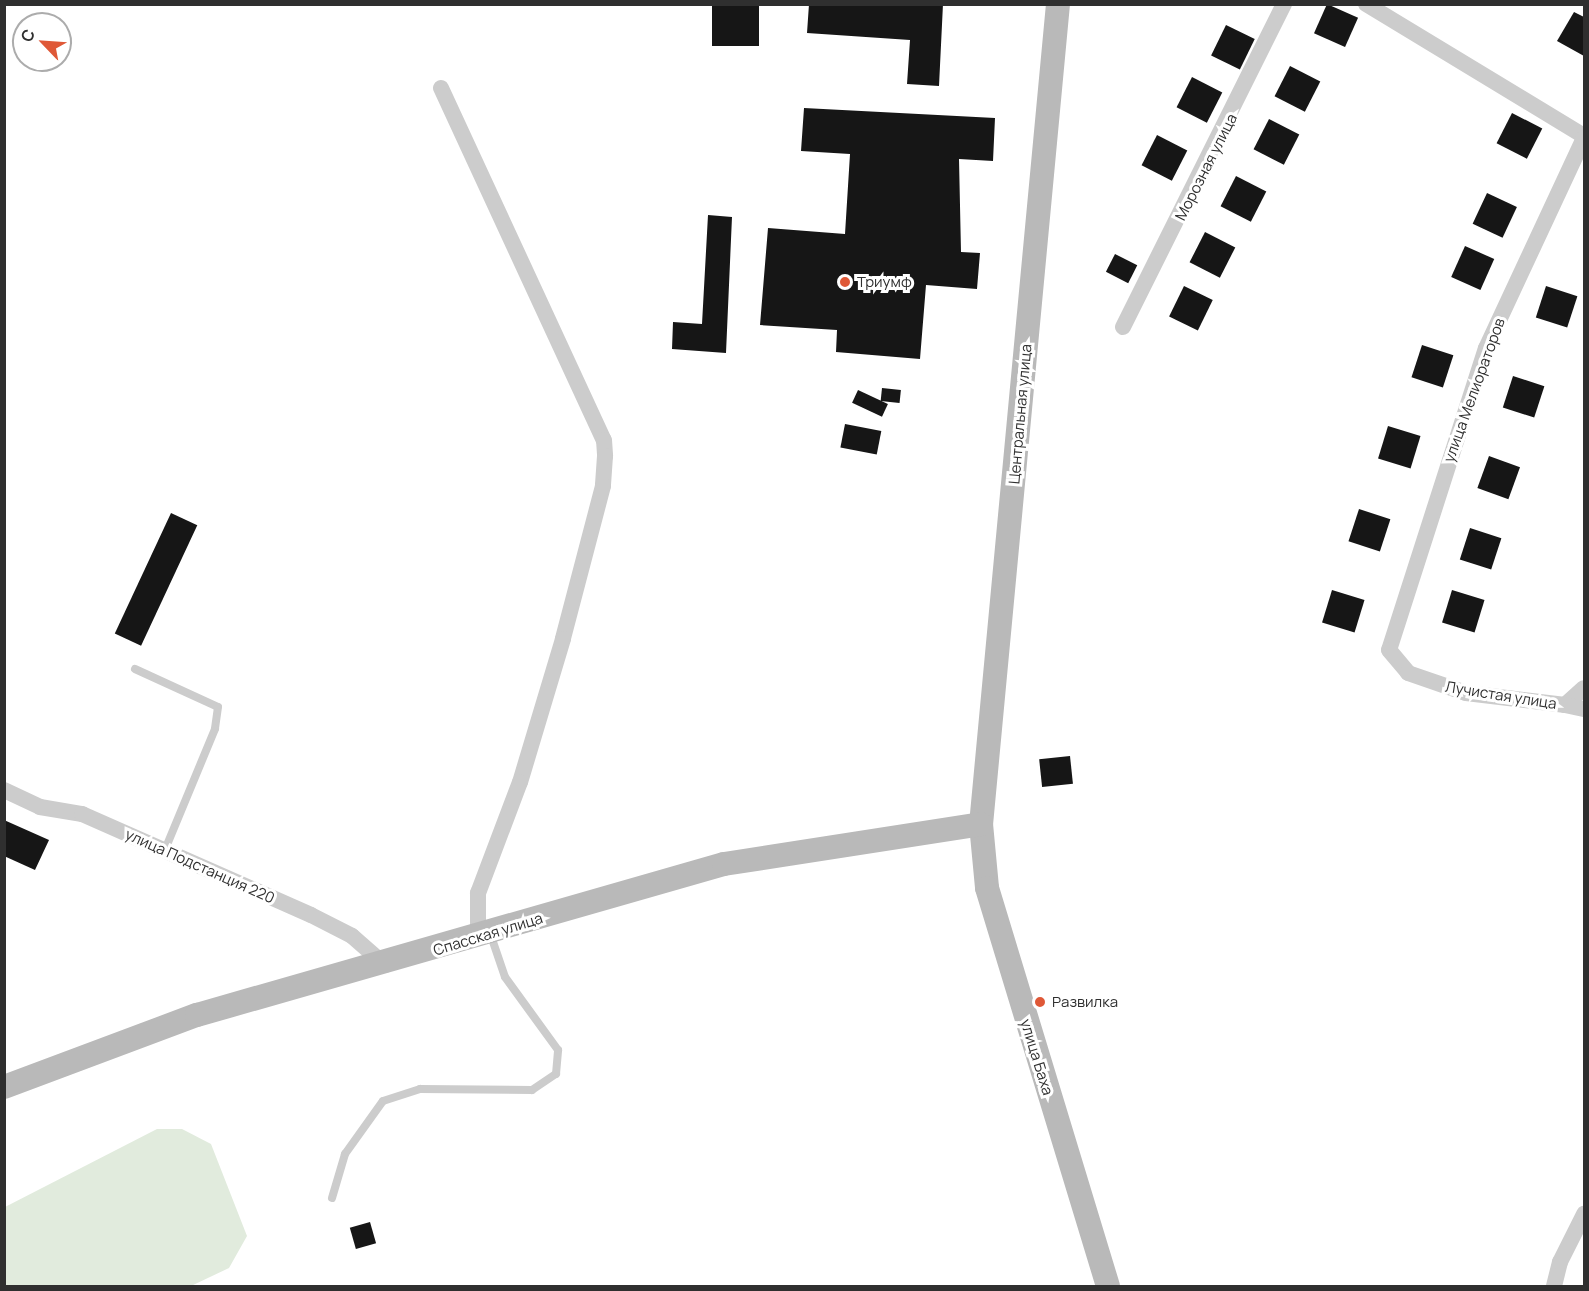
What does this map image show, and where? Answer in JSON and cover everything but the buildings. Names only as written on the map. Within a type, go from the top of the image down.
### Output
[{"type":"street","name":"Центральная улица","points":[[981,824],[1058,4]]},
{"type":"street","name":"Морозная улица","points":[[1123,327],[1284,4]]},
{"type":"street","points":[[1366,4],[1584,137]]},
{"type":"street","points":[[441,88],[604,441],[605,456],[603,486],[563,639],[520,783],[478,893],[484,935]]},
{"type":"street","name":"улица Мелиораторов","points":[[1389,650],[1486,348],[1584,137]]},
{"type":"street","name":"Лучистая улица","points":[[1389,650],[1394,663],[1432,684],[1565,705],[1584,688]]},
{"type":"street","points":[[1565,705],[1584,709]]},
{"type":"street","name":"улица Подстанция 220","points":[[4,790],[40,807],[82,814],[339,929],[385,965]]},
{"type":"street","name":"Спасская улица","points":[[4,1087],[197,1015],[385,965],[724,864],[981,824]]},
{"type":"street","name":"улица Баха","points":[[981,824],[987,888],[1108,1287]]},
{"type":"street","points":[[1554,1287],[1560,1262],[1584,1214]]},
{"type":"lane","points":[[135,669],[218,707],[215,729],[165,850]]},
{"type":"lane","points":[[332,1198],[345,1154],[383,1101],[420,1089],[532,1090],[556,1074],[558,1050],[505,977],[484,935]]},
{"type":"green space","points":[[157,1129],[182,1129],[211,1144],[247,1236],[229,1268],[191,1286],[5,1286],[5,1207]]},
{"type":"place","name":"Триумф","points":[[845,282]]},
{"type":"place","name":"Развилка","points":[[1040,1002]]}]
